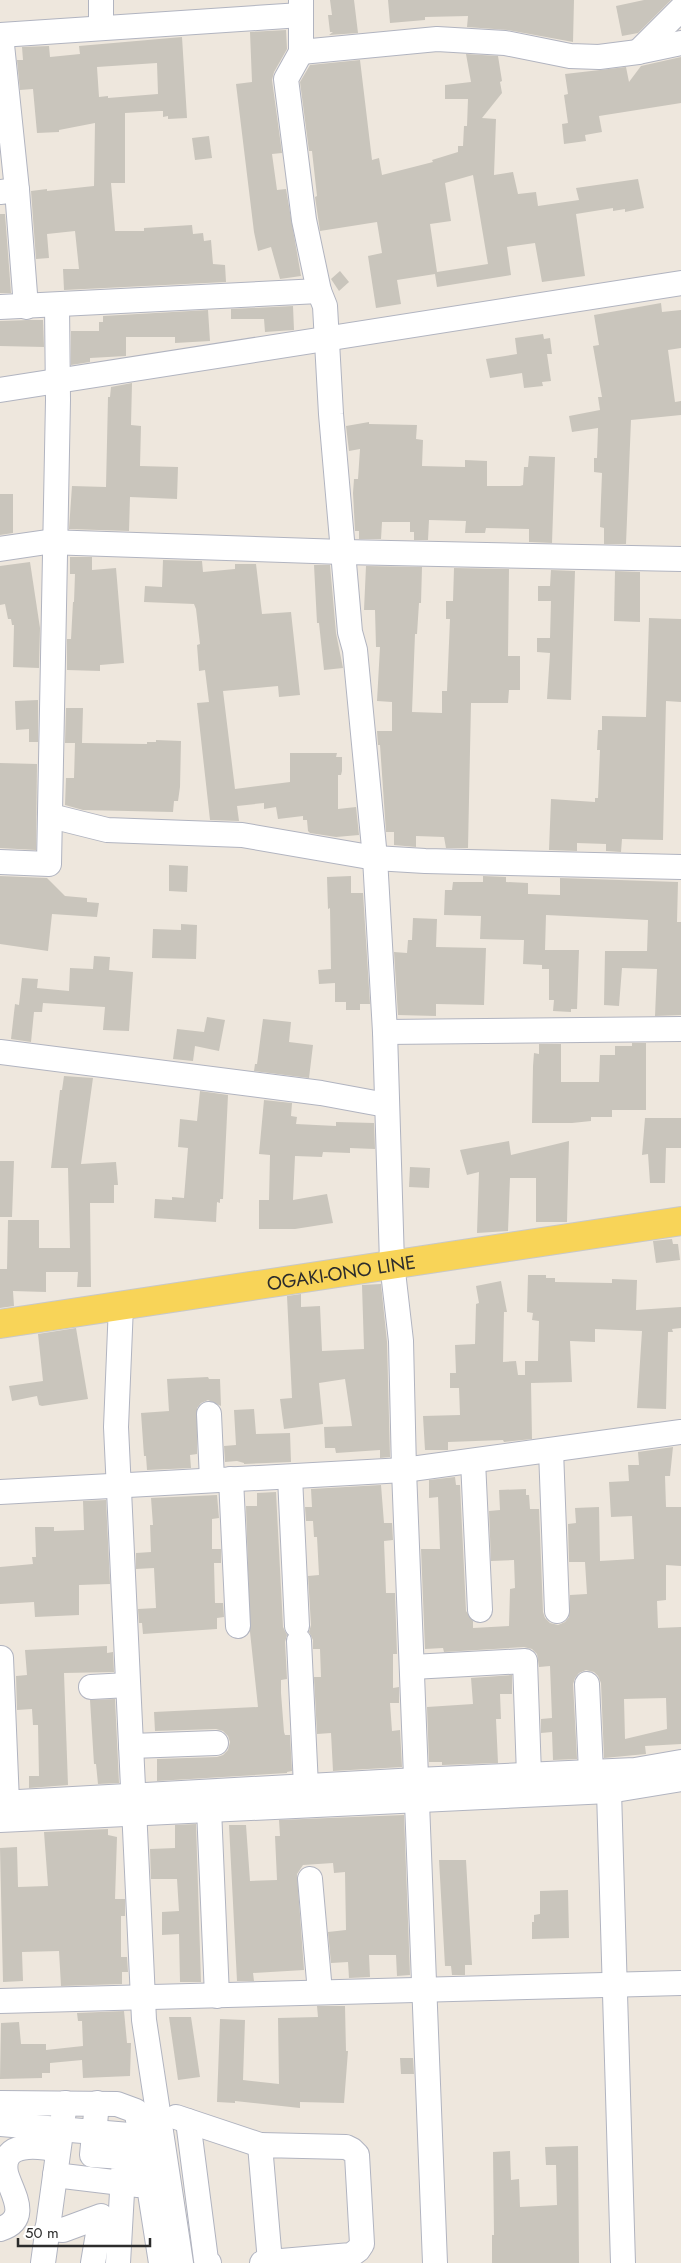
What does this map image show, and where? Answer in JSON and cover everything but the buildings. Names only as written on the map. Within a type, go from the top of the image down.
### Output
[{"type":"main road","name":"OGAKI-ONO LINE","points":[[0,1324],[681,1222]]},
{"type":"street","points":[[101,0],[101,28]]},
{"type":"street","points":[[26,307],[8,191],[1,35],[101,28],[301,8],[301,52],[286,79],[304,220],[319,291],[325,306],[331,414],[343,552],[375,858],[385,1032],[392,1264],[401,1341],[404,1470],[434,2263]]},
{"type":"street","points":[[638,52],[681,9]]},
{"type":"street","points":[[301,52],[437,39],[505,43],[599,58],[681,43]]},
{"type":"street","points":[[0,390],[681,283]]},
{"type":"street","points":[[0,308],[319,291]]},
{"type":"street","points":[[0,862],[49,864],[58,381],[56,306]]},
{"type":"street","points":[[0,550],[54,542],[343,552],[681,559]]},
{"type":"street","points":[[51,816],[107,830],[242,835],[375,858],[425,862],[681,866]]},
{"type":"street","points":[[385,1032],[681,1029]]},
{"type":"street","points":[[0,1052],[322,1093],[386,1105]]},
{"type":"street","points":[[121,1305],[116,1427],[144,2020],[181,2263]]},
{"type":"street","points":[[209,1414],[222,1480],[238,1626]]},
{"type":"street","points":[[0,1492],[404,1470],[681,1432]]},
{"type":"street","points":[[552,1450],[557,1611]]},
{"type":"street","points":[[473,1461],[480,1610]]},
{"type":"street","points":[[290,1477],[306,1786]]},
{"type":"street","points":[[1,1661],[1,1658],[2,1809],[134,1804],[306,1786],[610,1791],[681,1779]]},
{"type":"street","points":[[412,1667],[525,1661],[529,1775]]},
{"type":"street","points":[[587,1684],[591,1772]]},
{"type":"street","points":[[91,1687],[128,1685]]},
{"type":"street","points":[[131,1746],[216,1743]]},
{"type":"street","points":[[134,1804],[209,1809],[417,1789],[529,1775],[635,1770],[681,1762]]},
{"type":"street","points":[[610,1791],[622,2263]]},
{"type":"street","points":[[209,1809],[217,1996]]},
{"type":"street","points":[[310,1880],[320,1992]]},
{"type":"street","points":[[0,2001],[681,1983]]},
{"type":"street","points":[[0,2103],[117,2104],[136,2111],[161,2263]]},
{"type":"street","points":[[43,2263],[65,2103]]},
{"type":"street","points":[[97,2104],[92,2155],[124,2157],[123,2183],[128,2228],[118,2263]]},
{"type":"street","points":[[157,2109],[260,2145],[346,2147],[352,2150],[357,2155],[362,2244],[358,2250],[351,2256],[267,2263],[260,2145]]},
{"type":"street","points":[[188,2121],[206,2260],[209,2263]]},
{"type":"street","points":[[0,2124],[60,2140]]},
{"type":"street","points":[[0,2229],[10,2224],[18,2211],[17,2200],[6,2173],[7,2160],[12,2152],[22,2147],[94,2132],[141,2136]]},
{"type":"street","points":[[55,2175],[149,2186]]},
{"type":"street","points":[[48,2229],[63,2230],[101,2216],[93,2263]]}]
